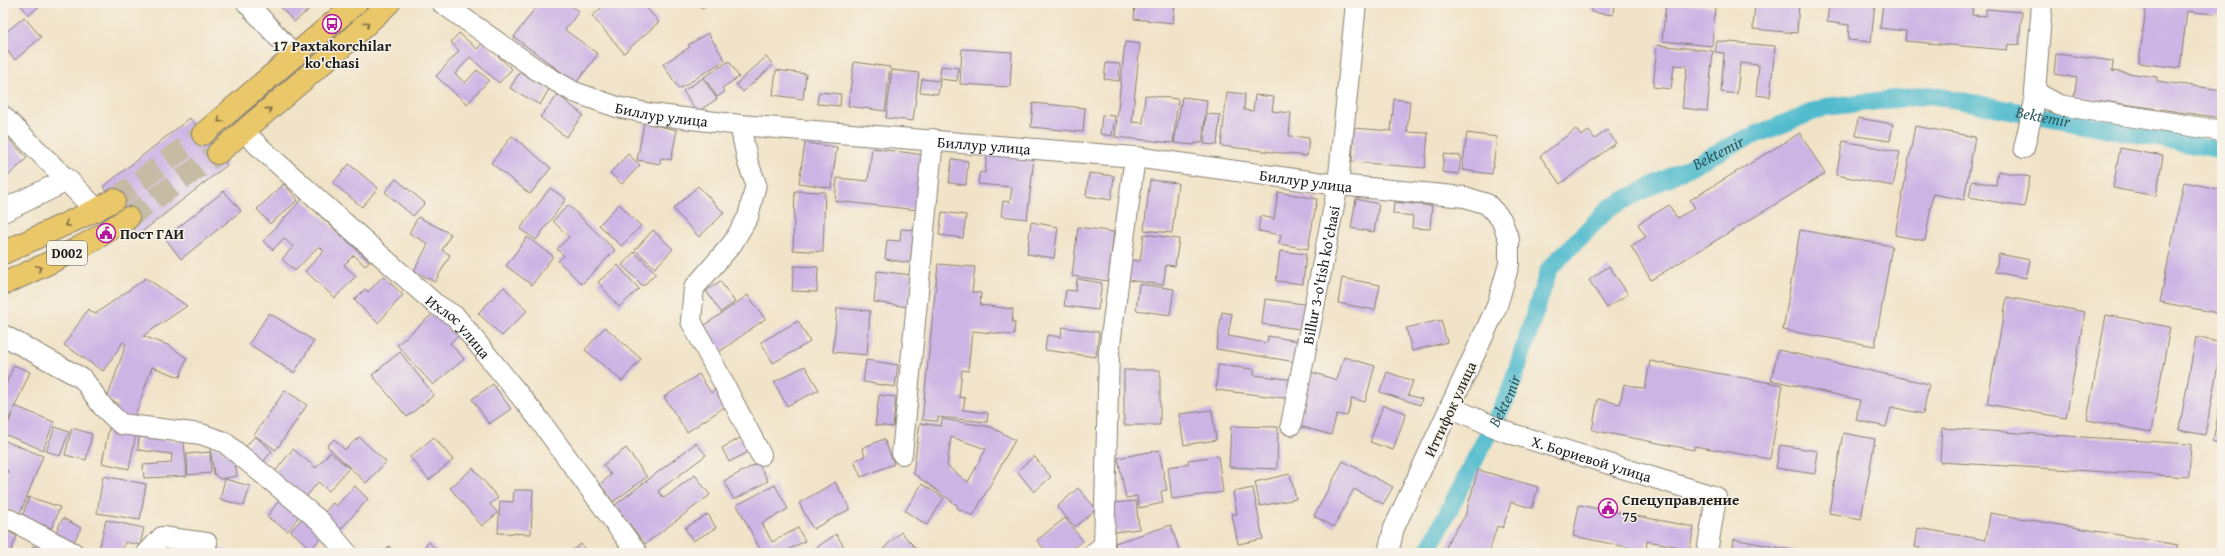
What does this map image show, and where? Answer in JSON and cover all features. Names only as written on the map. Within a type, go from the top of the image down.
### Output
[{"type":"highway","points":[[203,134],[356,3]]},
{"type":"highway","points":[[218,153],[244,132],[389,3]]},
{"type":"highway","name":"D002","points":[[3,253],[105,205]]},
{"type":"highway","name":"D002","points":[[3,284],[106,233],[128,218]]},
{"type":"street","points":[[247,3],[295,56]]},
{"type":"street","name":"Биллур улица","points":[[442,3],[540,72],[574,92],[618,107],[651,114],[740,125],[1135,156],[1338,185],[1466,197],[1487,204],[1501,219],[1509,240],[1509,264]]},
{"type":"street","name":"Billur 3-o'tish ko'chasi","points":[[1291,426],[1338,185],[1356,3]]},
{"type":"street","points":[[2024,148],[2034,98],[2042,3]]},
{"type":"street","points":[[2034,98],[2059,105],[2222,131]]},
{"type":"street","points":[[3,116],[67,180],[105,205]]},
{"type":"street","points":[[740,125],[748,164],[756,184],[753,197],[748,217],[732,244],[694,288],[691,321],[762,455]]},
{"type":"street","name":"Ихлос улица","points":[[244,132],[434,303],[456,317],[538,418],[637,553]]},
{"type":"street","points":[[902,454],[933,139]]},
{"type":"street","points":[[1094,553],[1104,545],[1109,352],[1135,156]]},
{"type":"street","points":[[3,211],[67,180]]},
{"type":"street","name":"Иттифок улица","points":[[1388,553],[1394,528],[1497,306],[1509,264]]},
{"type":"street","points":[[3,335],[83,379],[103,407],[121,424],[201,434],[224,442],[320,521],[347,553]]},
{"type":"street","name":"Х. Бориевой улица","points":[[1450,407],[1474,420],[1506,432],[1716,497],[1707,553]]},
{"type":"street","points":[[3,516],[74,553]]},
{"type":"street","points":[[147,553],[162,537],[207,543]]},
{"type":"building","points":[[19,3],[43,3],[29,15]]},
{"type":"building","points":[[317,3],[294,22],[278,4]]},
{"type":"building","points":[[539,3],[567,3],[579,11],[565,30],[598,54],[576,83],[514,37]]},
{"type":"building","points":[[607,3],[642,3],[659,22],[624,53],[592,16]]},
{"type":"building","points":[[698,3],[713,3],[702,9]]},
{"type":"building","points":[[1135,3],[1175,3],[1173,23],[1134,19]]},
{"type":"building","points":[[1555,3],[1571,3],[1570,7],[1554,5]]},
{"type":"building","points":[[1576,3],[1614,3],[1613,15],[1591,12],[1591,6]]},
{"type":"building","points":[[1666,3],[1715,7],[1712,46],[1662,41]]},
{"type":"building","points":[[1755,3],[1799,3],[1797,33],[1753,29]]},
{"type":"building","points":[[1829,3],[1875,3],[1871,42],[1848,40],[1849,25],[1827,22]]},
{"type":"building","points":[[1883,3],[1921,3],[1973,8],[1972,15],[1986,16],[1986,9],[2022,12],[2019,45],[2008,44],[2007,50],[1905,41],[1906,31],[1880,28]]},
{"type":"building","points":[[2121,3],[2222,3],[2222,15],[2187,11],[2180,68],[2139,63],[2146,7]]},
{"type":"building","points":[[24,17],[41,37],[15,60],[3,46],[3,35]]},
{"type":"building","points":[[459,33],[477,49],[483,42],[512,69],[499,83],[470,57],[455,74],[465,83],[477,70],[489,80],[467,104],[436,76],[459,51],[451,42]]},
{"type":"building","points":[[708,33],[725,60],[679,89],[663,64],[690,47],[688,45]]},
{"type":"building","points":[[1717,41],[1775,46],[1770,97],[1756,95],[1759,65],[1740,63],[1737,94],[1721,92],[1724,53],[1715,52]]},
{"type":"building","points":[[1125,42],[1140,44],[1132,122],[1143,123],[1145,95],[1178,99],[1173,143],[1115,137]]},
{"type":"building","points":[[1657,45],[1713,51],[1707,111],[1682,108],[1687,66],[1674,65],[1671,89],[1653,87]]},
{"type":"building","points":[[962,49],[1012,52],[1010,87],[960,84]]},
{"type":"building","points":[[2056,54],[2113,61],[2112,71],[2157,77],[2157,81],[2222,90],[2222,118],[2074,97],[2077,78],[2054,74]]},
{"type":"building","points":[[766,57],[773,65],[743,92],[736,84]]},
{"type":"building","points":[[729,61],[739,77],[722,88],[725,92],[717,97],[704,77]]},
{"type":"building","points":[[854,62],[890,67],[885,111],[848,106]]},
{"type":"building","points":[[1106,63],[1120,64],[1119,81],[1104,79]]},
{"type":"building","points":[[941,66],[959,68],[957,81],[939,79]]},
{"type":"building","points":[[776,70],[806,74],[803,99],[773,95]]},
{"type":"building","points":[[892,70],[919,73],[913,121],[886,118]]},
{"type":"building","points":[[520,72],[549,89],[540,105],[510,88]]},
{"type":"building","points":[[703,78],[717,99],[697,112],[683,91]]},
{"type":"building","points":[[922,79],[940,81],[938,94],[920,92]]},
{"type":"building","points":[[819,92],[841,94],[840,106],[817,104]]},
{"type":"building","points":[[1227,92],[1245,94],[1244,110],[1253,111],[1255,95],[1274,97],[1272,111],[1291,113],[1289,136],[1309,138],[1307,156],[1221,146]]},
{"type":"building","points":[[558,95],[583,115],[566,137],[540,117]]},
{"type":"building","points":[[1182,97],[1207,100],[1202,143],[1195,143],[1195,145],[1174,143]]},
{"type":"building","points":[[1394,99],[1410,101],[1407,132],[1428,133],[1425,168],[1352,162],[1354,128],[1391,131]]},
{"type":"building","points":[[1033,103],[1085,108],[1083,132],[1031,127]]},
{"type":"building","points":[[1206,114],[1220,115],[1217,145],[1204,144]]},
{"type":"building","points":[[1102,115],[1115,116],[1112,136],[1100,134]]},
{"type":"building","points":[[190,118],[227,165],[138,235],[128,218],[103,187]]},
{"type":"building","points":[[1858,118],[1893,124],[1890,141],[1856,136]]},
{"type":"building","points":[[644,123],[677,130],[671,160],[661,158],[660,164],[637,160]]},
{"type":"building","points":[[1915,126],[1975,137],[1964,200],[1933,194],[1925,241],[1895,235]]},
{"type":"building","points":[[1576,129],[1581,136],[1589,131],[1595,139],[1607,130],[1616,143],[1560,184],[1540,156]]},
{"type":"building","points":[[3,133],[27,158],[5,179],[3,178]]},
{"type":"building","points":[[1467,133],[1497,137],[1492,174],[1462,170]]},
{"type":"building","points":[[1800,133],[1825,174],[1651,280],[1631,246],[1646,237],[1638,224],[1669,205],[1677,218],[1695,208],[1690,200]]},
{"type":"building","points":[[512,136],[551,168],[530,194],[491,163]]},
{"type":"building","points":[[1843,141],[1900,152],[1893,186],[1836,175]]},
{"type":"building","points":[[805,143],[837,147],[831,188],[799,183]]},
{"type":"building","points":[[872,148],[924,155],[918,210],[835,201],[837,178],[868,181]]},
{"type":"building","points":[[2120,148],[2163,156],[2156,196],[2113,188]]},
{"type":"building","points":[[987,153],[1034,159],[1027,219],[1001,216],[1003,201],[1010,202],[1012,187],[978,184],[980,172],[985,173]]},
{"type":"building","points":[[628,154],[640,165],[622,184],[610,173]]},
{"type":"building","points":[[1444,154],[1461,156],[1459,174],[1442,172]]},
{"type":"building","points":[[952,159],[968,161],[966,185],[949,183]]},
{"type":"building","points":[[349,164],[378,188],[362,207],[333,183]]},
{"type":"building","points":[[1998,171],[2030,177],[2024,207],[1969,197],[1972,181],[1996,185]]},
{"type":"building","points":[[1089,173],[1114,176],[1111,200],[1086,196]]},
{"type":"building","points":[[396,179],[425,203],[413,216],[385,192]]},
{"type":"building","points":[[1150,180],[1178,183],[1172,233],[1144,230]]},
{"type":"building","points":[[2184,182],[2222,190],[2222,314],[2160,302]]},
{"type":"building","points":[[284,184],[298,200],[270,224],[257,209]]},
{"type":"building","points":[[698,186],[724,213],[699,237],[673,209]]},
{"type":"building","points":[[550,188],[566,199],[536,240],[520,229]]},
{"type":"building","points":[[224,191],[241,211],[181,259],[165,238]]},
{"type":"building","points":[[795,191],[825,192],[823,252],[793,250]]},
{"type":"building","points":[[1278,192],[1317,199],[1308,249],[1279,244],[1281,235],[1258,231],[1260,216],[1274,219]]},
{"type":"building","points":[[302,199],[369,261],[365,266],[354,255],[344,265],[356,276],[335,298],[305,271],[324,251],[319,246],[295,271],[282,259],[293,247],[284,238],[273,250],[263,241]]},
{"type":"building","points":[[1356,199],[1379,204],[1374,232],[1351,228]]},
{"type":"building","points":[[1394,202],[1432,206],[1430,229],[1412,228],[1413,216],[1393,214]]},
{"type":"building","points":[[619,204],[641,226],[621,246],[599,225]]},
{"type":"building","points":[[568,205],[615,250],[582,284],[558,261],[564,256],[557,249],[569,237],[553,221]]},
{"type":"building","points":[[942,212],[966,215],[963,238],[939,235]]},
{"type":"building","points":[[418,217],[451,234],[442,250],[450,255],[435,282],[414,271],[428,244],[409,233]]},
{"type":"building","points":[[1031,222],[1058,227],[1054,258],[1027,254]]},
{"type":"building","points":[[1078,227],[1114,232],[1108,281],[1072,276]]},
{"type":"building","points":[[901,229],[914,230],[910,263],[885,259],[887,240],[900,241]]},
{"type":"building","points":[[653,230],[673,249],[655,268],[635,250]]},
{"type":"building","points":[[1800,230],[1892,246],[1875,346],[1783,330]]},
{"type":"building","points":[[1144,234],[1179,239],[1175,266],[1166,265],[1163,285],[1128,280],[1131,260],[1140,261]]},
{"type":"building","points":[[527,237],[553,256],[532,285],[506,266]]},
{"type":"building","points":[[1280,251],[1306,254],[1303,284],[1276,281]]},
{"type":"building","points":[[634,252],[656,273],[643,286],[622,265]]},
{"type":"building","points":[[1999,254],[2030,260],[2026,278],[1995,272]]},
{"type":"building","points":[[938,264],[975,267],[972,292],[981,293],[980,305],[1013,309],[1012,322],[1015,322],[1014,335],[972,331],[968,371],[962,370],[959,397],[965,398],[963,410],[988,413],[987,422],[938,417],[938,421],[922,420]]},
{"type":"building","points":[[618,265],[639,289],[619,307],[598,282]]},
{"type":"building","points":[[794,266],[818,267],[817,292],[792,291]]},
{"type":"building","points":[[1609,266],[1628,294],[1607,308],[1589,280]]},
{"type":"building","points":[[877,271],[912,275],[909,307],[874,302]]},
{"type":"building","points":[[383,276],[403,295],[378,323],[354,300],[365,289],[368,292]]},
{"type":"building","points":[[146,278],[187,306],[143,336],[168,345],[187,358],[180,377],[152,367],[134,419],[115,413],[118,403],[107,399],[126,344],[123,342],[103,371],[64,345],[88,309],[95,314]]},
{"type":"building","points":[[1342,278],[1380,285],[1375,310],[1338,303]]},
{"type":"building","points":[[1077,279],[1102,283],[1098,310],[1064,306],[1066,290],[1076,291]]},
{"type":"building","points":[[720,281],[735,302],[721,312],[706,291]]},
{"type":"building","points":[[1139,284],[1174,289],[1170,315],[1136,310]]},
{"type":"building","points":[[504,287],[527,311],[502,336],[478,313]]},
{"type":"building","points":[[748,295],[765,319],[719,352],[702,327]]},
{"type":"building","points":[[2007,297],[2085,312],[2066,418],[1987,404]]},
{"type":"building","points":[[1265,299],[1304,304],[1300,329],[1262,324]]},
{"type":"building","points":[[837,308],[870,311],[867,355],[833,352]]},
{"type":"building","points":[[437,310],[459,335],[450,343],[464,359],[433,385],[397,345]]},
{"type":"building","points":[[1222,312],[1232,314],[1228,336],[1267,343],[1268,336],[1299,341],[1296,362],[1216,349]]},
{"type":"building","points":[[269,313],[314,341],[294,373],[249,344]]},
{"type":"building","points":[[2106,315],[2170,327],[2151,432],[2087,420]]},
{"type":"building","points":[[1441,320],[1447,342],[1412,351],[1406,328]]},
{"type":"building","points":[[798,321],[810,342],[773,363],[761,342]]},
{"type":"building","points":[[605,327],[641,359],[622,381],[585,350]]},
{"type":"building","points":[[1062,327],[1099,332],[1096,357],[1045,350],[1047,335],[1061,337]]},
{"type":"building","points":[[2196,337],[2222,343],[2205,435],[2179,430]]},
{"type":"building","points":[[1778,350],[1929,384],[1923,414],[1891,407],[1886,427],[1856,420],[1860,400],[1771,380]]},
{"type":"building","points":[[400,352],[434,395],[407,417],[372,375]]},
{"type":"building","points":[[1344,357],[1375,366],[1365,402],[1352,398],[1347,416],[1337,414],[1331,435],[1296,425],[1311,372],[1337,380]]},
{"type":"building","points":[[866,360],[898,365],[895,387],[863,382]]},
{"type":"building","points":[[1650,361],[1783,385],[1770,459],[1694,446],[1694,450],[1592,430],[1598,399],[1620,404],[1624,384],[1645,389]]},
{"type":"building","points":[[14,365],[30,372],[3,433],[3,391]]},
{"type":"building","points":[[1218,365],[1254,369],[1254,375],[1295,380],[1293,399],[1216,390]]},
{"type":"building","points":[[805,366],[819,390],[787,406],[774,382]]},
{"type":"building","points":[[1124,370],[1160,370],[1160,425],[1124,425]]},
{"type":"building","points":[[1387,372],[1413,381],[1408,395],[1422,399],[1420,405],[1380,392]]},
{"type":"building","points":[[699,374],[711,393],[718,388],[729,404],[687,432],[664,397]]},
{"type":"building","points":[[493,384],[511,409],[489,424],[472,399]]},
{"type":"building","points":[[285,390],[307,405],[276,450],[254,435]]},
{"type":"building","points":[[879,395],[896,397],[893,427],[875,425]]},
{"type":"building","points":[[2222,400],[2222,443],[2213,441]]},
{"type":"building","points":[[1383,405],[1406,413],[1393,450],[1370,442]]},
{"type":"building","points":[[15,406],[54,422],[43,450],[4,434]]},
{"type":"building","points":[[1212,410],[1216,440],[1184,445],[1179,414]]},
{"type":"building","points":[[942,419],[991,427],[1015,440],[973,516],[957,508],[958,506],[913,473],[920,423],[941,426]],"holes":[[[951,437],[986,449],[968,482],[947,466]]]},
{"type":"building","points":[[1231,426],[1278,427],[1277,469],[1229,467]]},
{"type":"building","points":[[55,427],[69,432],[60,456],[46,451]]},
{"type":"building","points":[[72,428],[92,434],[86,460],[65,455]]},
{"type":"building","points":[[109,428],[136,434],[129,469],[102,463]]},
{"type":"building","points":[[1942,428],[2191,444],[2189,477],[1940,462]]},
{"type":"building","points":[[1843,433],[1875,439],[1861,519],[1829,513]]},
{"type":"building","points":[[255,436],[272,451],[260,466],[242,451]]},
{"type":"building","points":[[744,436],[752,450],[729,462],[722,448]]},
{"type":"building","points":[[139,437],[184,442],[187,476],[144,478],[143,465],[171,463],[172,454],[138,450]]},
{"type":"building","points":[[359,437],[386,462],[366,483],[327,446],[334,439],[345,450]]},
{"type":"building","points":[[434,437],[453,460],[429,480],[410,457]]},
{"type":"building","points":[[884,439],[894,464],[861,477],[854,461],[865,456],[862,448]]},
{"type":"building","points":[[3,440],[43,456],[20,514],[3,507],[3,484],[8,471],[3,469]]},
{"type":"building","points":[[696,443],[706,455],[658,491],[664,498],[695,475],[710,495],[645,544],[615,505]]},
{"type":"building","points":[[1780,445],[1818,451],[1815,474],[1776,468]]},
{"type":"building","points":[[220,447],[235,462],[237,476],[220,479],[214,474],[210,448]]},
{"type":"building","points":[[626,448],[647,477],[613,502],[600,484],[611,475],[603,465]]},
{"type":"building","points":[[293,449],[316,468],[330,452],[349,468],[329,491],[318,482],[304,500],[273,474]]},
{"type":"building","points":[[1159,450],[1167,490],[1161,491],[1163,503],[1139,508],[1137,496],[1126,498],[1118,458]]},
{"type":"building","points":[[210,452],[211,473],[188,475],[187,454]]},
{"type":"building","points":[[1034,456],[1051,477],[1034,492],[1017,471]]},
{"type":"building","points":[[1218,456],[1223,492],[1172,499],[1168,467],[1188,464],[1188,460]]},
{"type":"building","points":[[1343,461],[1393,487],[1383,504],[1354,489],[1334,527],[1314,516]]},
{"type":"building","points":[[758,463],[768,481],[734,500],[724,481]]},
{"type":"building","points":[[473,468],[498,498],[490,504],[498,513],[482,526],[450,488]]},
{"type":"building","points":[[1478,470],[1538,487],[1532,508],[1511,502],[1503,528],[1497,526],[1489,553],[1459,553],[1446,548],[1449,540],[1465,516]]},
{"type":"building","points":[[1290,474],[1296,499],[1260,506],[1255,482]]},
{"type":"building","points":[[103,476],[146,484],[140,520],[97,513]]},
{"type":"building","points":[[225,479],[250,486],[244,506],[220,499]]},
{"type":"building","points":[[835,482],[850,509],[813,529],[799,503]]},
{"type":"building","points":[[922,484],[944,498],[927,525],[905,511]]},
{"type":"building","points":[[775,485],[788,509],[762,523],[772,542],[798,528],[805,541],[783,553],[762,553],[737,505]]},
{"type":"building","points":[[355,486],[368,499],[339,531],[322,515],[333,503],[336,506]]},
{"type":"building","points":[[1078,488],[1096,509],[1075,527],[1057,507]]},
{"type":"building","points":[[1253,488],[1263,539],[1238,544],[1232,514],[1237,514],[1233,492]]},
{"type":"building","points":[[514,490],[533,490],[531,534],[498,533],[500,501],[513,502]]},
{"type":"building","points":[[29,497],[60,507],[52,528],[22,517]]},
{"type":"building","points":[[279,500],[300,515],[288,531],[267,517]]},
{"type":"building","points":[[1136,501],[1139,529],[1115,532],[1112,503]]},
{"type":"building","points":[[1579,505],[1694,527],[1689,553],[1674,553],[1675,546],[1647,541],[1646,551],[1573,536]]},
{"type":"building","points":[[1990,513],[2178,545],[2176,553],[1944,553],[1915,547],[1918,528],[1986,540]]},
{"type":"building","points":[[708,514],[716,528],[693,541],[685,528]]},
{"type":"building","points":[[305,515],[325,533],[311,549],[291,531]]},
{"type":"building","points":[[63,518],[81,528],[71,547],[53,537]]},
{"type":"building","points":[[1065,518],[1083,541],[1067,553],[1047,553],[1037,540]]},
{"type":"building","points":[[106,520],[144,528],[140,545],[125,542],[122,553],[98,553]]},
{"type":"building","points":[[1171,525],[1180,553],[1118,553],[1115,543]]},
{"type":"building","points":[[3,529],[17,536],[10,553],[3,553]]},
{"type":"building","points":[[901,532],[920,553],[887,553],[883,549]]},
{"type":"building","points":[[836,534],[848,553],[820,553],[817,547]]},
{"type":"building","points":[[1734,539],[1802,552],[1802,553],[1732,553]]},
{"type":"building","points":[[429,542],[439,553],[418,553]]},
{"type":"building","points":[[581,544],[587,553],[568,553]]},
{"type":"building","points":[[33,546],[46,553],[30,553]]},
{"type":"building","points":[[389,546],[396,553],[382,553]]},
{"type":"building","points":[[212,548],[238,552],[238,553],[211,553]]},
{"type":"waterway","name":"Bektemir","points":[[1427,553],[1510,391],[1549,269],[1609,208],[1740,141],[1825,107],[1930,95],[2222,150]]},
{"type":"tunnel","points":[[114,200],[203,134]]},
{"type":"tunnel","points":[[128,218],[218,153]]},
{"type":"place","name":"17 Paxtakorchilar ko'chasi","points":[[332,24]]},
{"type":"place","name":"Пост ГАИ","points":[[106,233]]},
{"type":"place","name":"Спецуправление 75","points":[[1608,508]]}]
